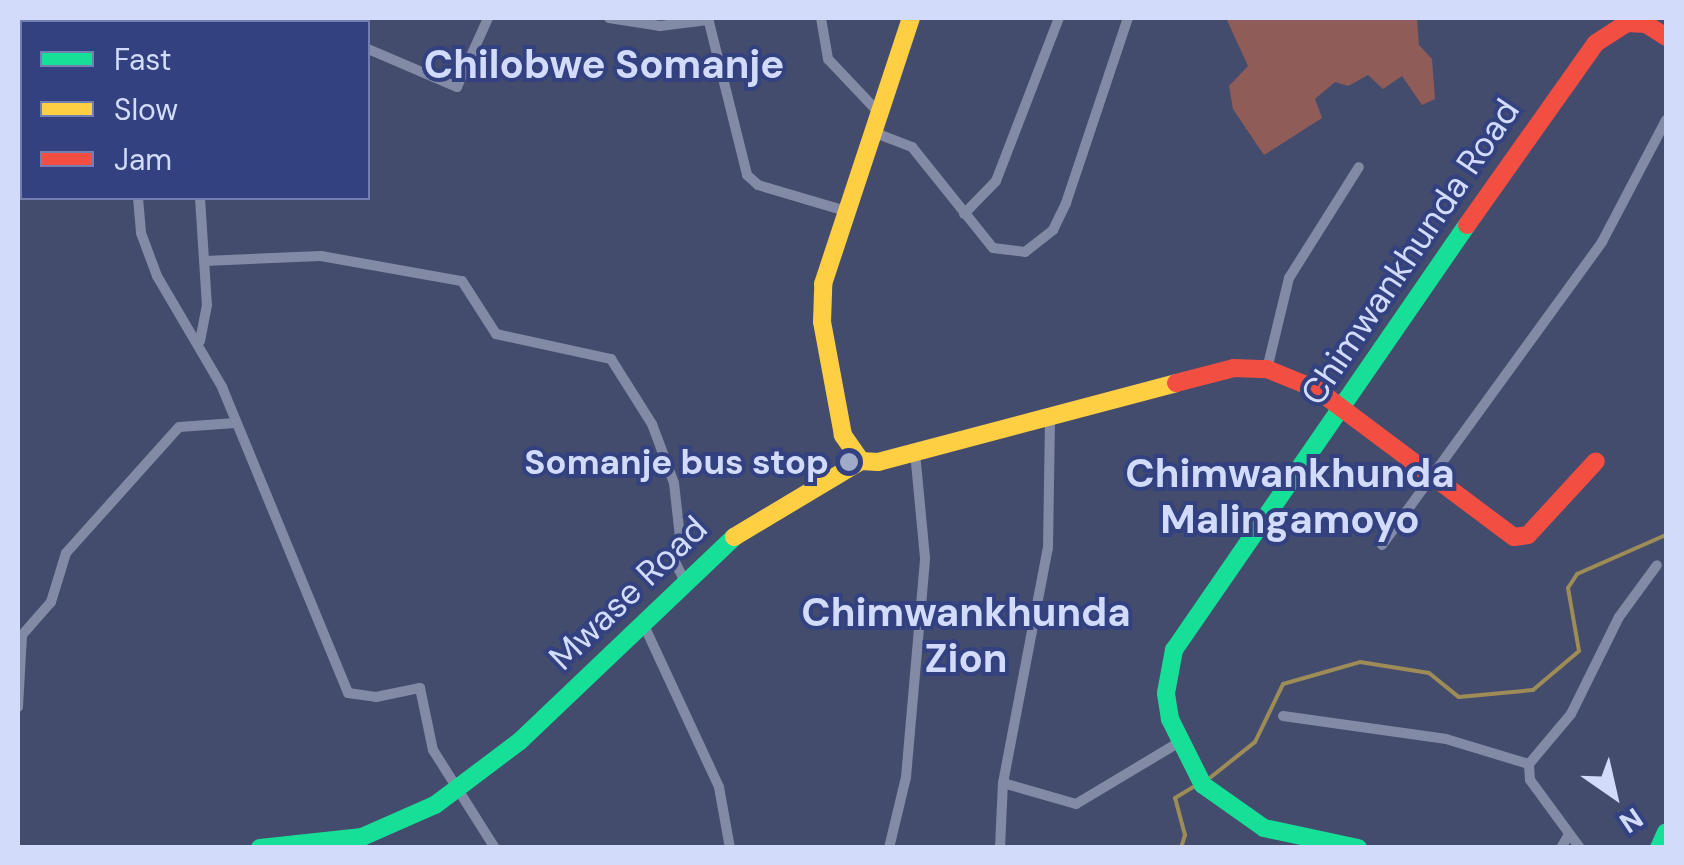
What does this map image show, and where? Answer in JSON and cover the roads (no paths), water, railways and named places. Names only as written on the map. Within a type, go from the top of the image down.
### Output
[{"type":"street","points":[[370,49],[457,87],[488,18]]},
{"type":"street","points":[[609,18],[660,26],[708,18],[724,100],[748,175],[758,185],[846,210]]},
{"type":"street","points":[[820,18],[828,59],[879,112]]},
{"type":"street","points":[[862,461],[843,435],[822,322],[824,284],[912,18]]},
{"type":"street","points":[[964,214],[996,181],[1059,18]]},
{"type":"street","points":[[872,132],[912,147],[978,236],[1009,253],[1024,252],[1052,230],[1128,18]]},
{"type":"street","name":"Chimwankhunda Road","points":[[1358,848],[1242,818],[1203,785],[1178,742],[1166,693],[1174,650],[1596,43],[1627,23],[1646,24],[1666,37]]},
{"type":"street","points":[[1382,545],[1582,272],[1666,120]]},
{"type":"street","points":[[1267,368],[1289,278],[1359,167]]},
{"type":"street","points":[[138,200],[141,233],[157,276],[200,341],[348,693],[376,697],[420,688],[426,735],[496,848]]},
{"type":"street","points":[[200,200],[206,261],[200,341]]},
{"type":"street","points":[[206,261],[283,253],[462,281],[496,334],[610,360],[652,424],[674,483],[680,538],[672,556],[682,578]]},
{"type":"street","name":"Mwase Road","points":[[260,848],[384,830],[457,788],[520,740],[682,578],[744,529],[862,461],[915,452],[1202,373],[1267,368],[1296,376],[1429,478],[1521,538],[1596,461]]},
{"type":"street","points":[[1000,848],[1003,782],[1048,548],[1050,413]]},
{"type":"street","points":[[18,707],[22,635],[52,602],[66,553],[179,427],[235,424]]},
{"type":"street","points":[[889,848],[906,776],[926,558],[915,452]]},
{"type":"street","points":[[1580,848],[1530,780],[1529,764],[1571,714],[1619,617],[1658,565]]},
{"type":"street","points":[[642,620],[719,787],[730,848]]},
{"type":"street","points":[[1283,716],[1446,739],[1529,764]]},
{"type":"street","points":[[1003,782],[1076,804],[1178,742]]},
{"type":"street","points":[[1659,848],[1666,832]]},
{"type":"street","points":[[1561,848],[1569,834]]},
{"type":"waterway","points":[[1211,777],[1255,742],[1283,684],[1360,662],[1429,673],[1459,697],[1533,690],[1579,651],[1568,588],[1577,574],[1666,535]]},
{"type":"waterway","points":[[1181,848],[1185,835],[1175,798],[1195,786]]},
{"type":"place","name":"Somanje bus stop","points":[[849,462]]},
{"type":"district","name":"Chilobwe Somanje","points":[[604,64]]},
{"type":"district","name":"Chimwankhunda Malingamoyo","points":[[1290,496]]},
{"type":"district","name":"Chimwankhunda Zion","points":[[966,635]]}]
